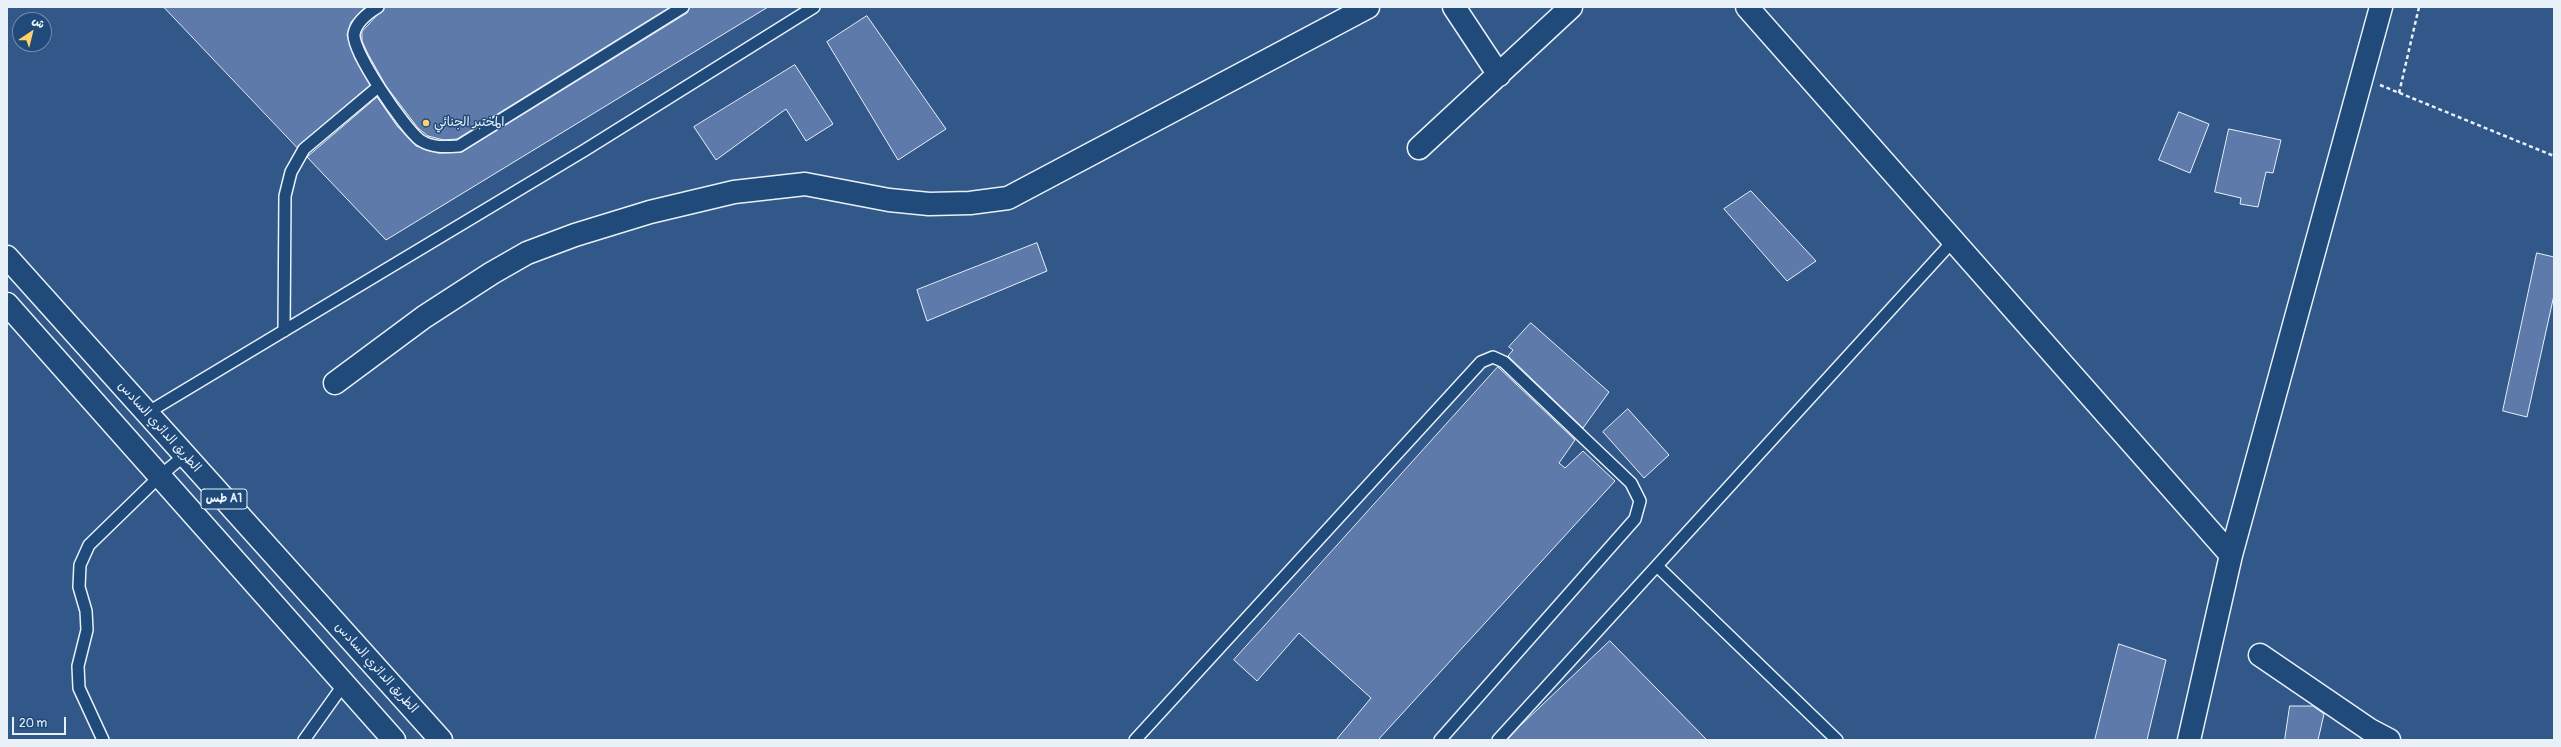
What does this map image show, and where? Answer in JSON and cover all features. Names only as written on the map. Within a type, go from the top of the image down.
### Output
[{"type":"main road","points":[[335,383],[424,317],[492,273],[527,253],[575,235],[650,212],[734,192],[805,184],[889,200],[929,204],[970,204],[1008,198],[1368,7]]},
{"type":"main road","points":[[1454,7],[1499,75]]},
{"type":"main road","points":[[1419,148],[1572,7]]},
{"type":"main road","points":[[1747,7],[2231,555]]},
{"type":"main road","points":[[2189,740],[2231,555],[2381,7]]},
{"type":"main road","name":"الطريق الدائري السادس","points":[[7,257],[441,740]]},
{"type":"main road","name":"طس A1","points":[[7,304],[394,740]]},
{"type":"main road","points":[[2260,655],[2370,730],[2389,740]]},
{"type":"lane","points":[[378,7],[364,16],[354,34],[358,54],[378,87],[420,140],[440,148],[459,146],[683,7]]},
{"type":"lane","points":[[147,413],[585,150],[814,7]]},
{"type":"lane","points":[[284,331],[285,196],[291,172],[304,149],[378,87]]},
{"type":"lane","points":[[1498,740],[1953,241]]},
{"type":"lane","points":[[1135,740],[1481,362],[1492,358],[1504,362],[1631,483],[1640,501],[1634,519],[1440,740]]},
{"type":"lane","points":[[103,740],[79,688],[78,666],[87,630],[86,611],[79,587],[80,565],[88,545],[160,476],[185,456]]},
{"type":"lane","points":[[1657,566],[1837,740]]},
{"type":"lane","points":[[304,740],[344,684]]},
{"type":"path","points":[[2399,93],[2419,7]]},
{"type":"path","points":[[2361,78],[2554,156]]},
{"type":"building","points":[[164,7],[365,7],[351,22],[347,35],[355,59],[370,85],[297,147]]},
{"type":"building","points":[[385,7],[670,7],[457,139],[444,140],[428,136],[418,128],[386,86],[362,41],[362,32]]},
{"type":"building","points":[[690,7],[768,7],[386,240],[307,157],[377,97],[397,126],[416,146],[438,153],[462,152],[687,13]]},
{"type":"building","points":[[867,16],[946,129],[898,160],[827,42]]},
{"type":"building","points":[[795,65],[833,124],[806,141],[786,109],[716,160],[694,127]]},
{"type":"building","points":[[2179,112],[2209,124],[2190,173],[2159,160]]},
{"type":"building","points":[[2229,129],[2281,140],[2273,173],[2266,172],[2258,207],[2240,204],[2241,198],[2215,192]]},
{"type":"building","points":[[1751,191],[1816,261],[1787,281],[1724,209]]},
{"type":"building","points":[[1037,243],[1047,271],[927,321],[917,290]]},
{"type":"building","points":[[2537,253],[2554,257],[2554,295],[2527,417],[2503,411]]},
{"type":"building","points":[[1531,323],[1609,392],[1583,428],[1508,356],[1513,350],[1509,347]]},
{"type":"building","points":[[1498,367],[1575,440],[1559,463],[1565,468],[1583,451],[1615,481],[1378,740],[1336,740],[1371,698],[1299,633],[1257,681],[1234,660]]},
{"type":"building","points":[[1628,409],[1669,455],[1644,478],[1603,432]]},
{"type":"building","points":[[1610,641],[1707,740],[1507,740],[1520,726]]},
{"type":"building","points":[[2119,644],[2166,660],[2147,740],[2095,740]]},
{"type":"building","points":[[2290,706],[2313,706],[2324,714],[2318,740],[2285,740]]},
{"type":"place","name":"المختبر الجنائي","points":[[426,123]]}]
